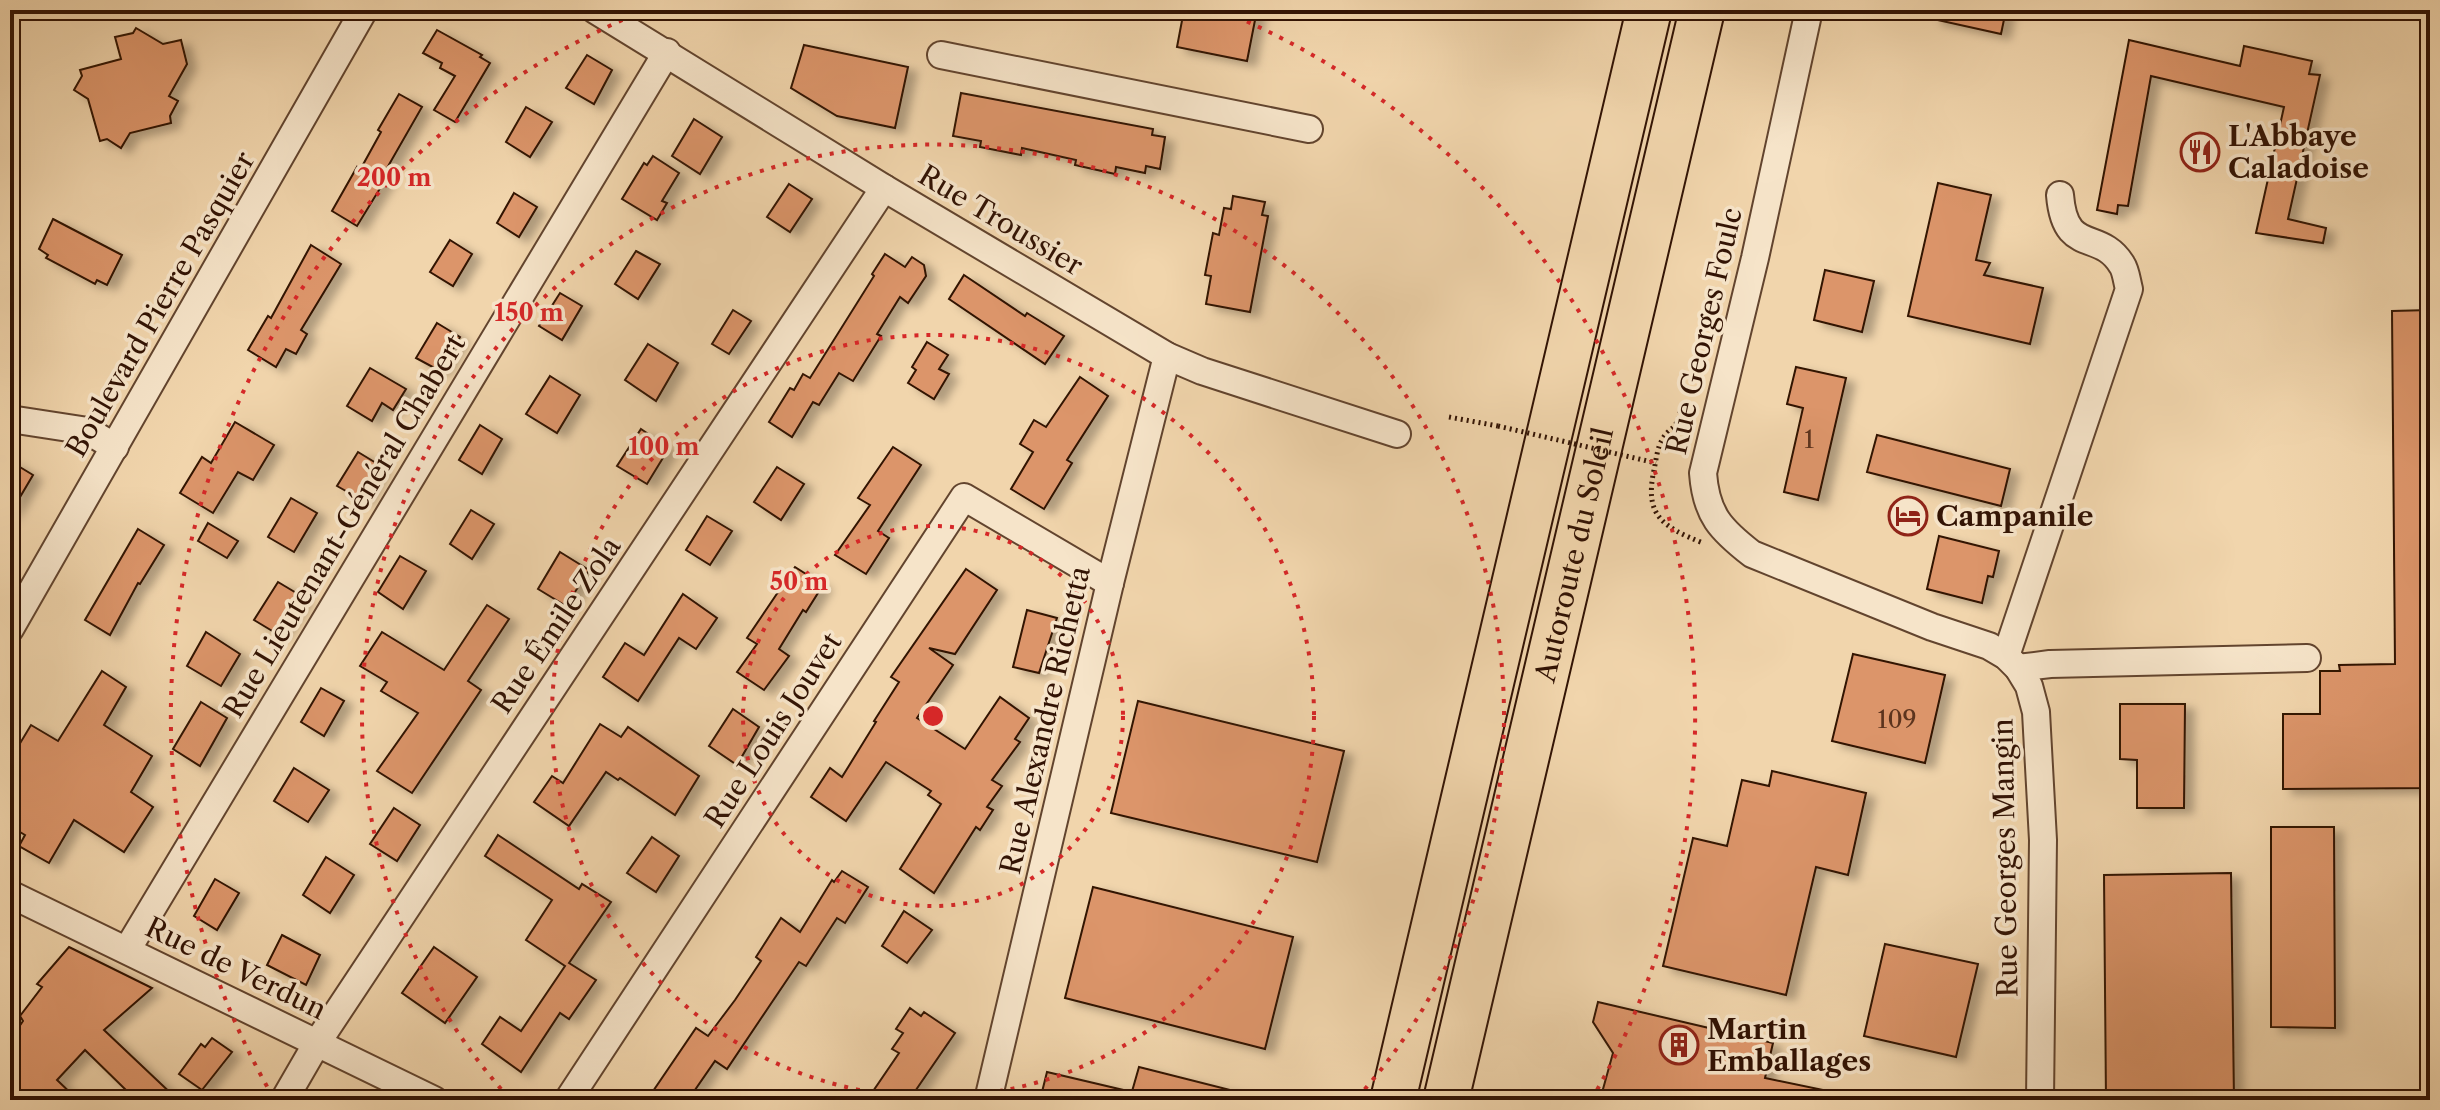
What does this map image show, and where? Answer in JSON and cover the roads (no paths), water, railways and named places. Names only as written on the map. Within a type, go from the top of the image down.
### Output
[{"type":"highway","name":"Autoroute du Soleil","points":[[1393,1100],[1649,10]]},
{"type":"highway","name":"Autoroute du Soleil","points":[[1446,1100],[1702,10]]},
{"type":"street","name":"Boulevard Pierre Pasquier","points":[[10,629],[364,10]]},
{"type":"street","name":"Rue Troussier","points":[[595,10],[635,21],[667,52],[884,188],[1167,356],[1225,379],[1397,434]]},
{"type":"street","name":"Rue Georges Foulc","points":[[1809,10],[1755,258],[1703,473],[1705,498],[1730,537],[1752,554],[1932,627],[1989,646],[2012,662]]},
{"type":"street","name":"Rue Lieutenant-Général Chabert","points":[[127,950],[667,52]]},
{"type":"street","points":[[941,55],[1309,129]]},
{"type":"street","name":"Rue Émile Zola","points":[[284,1100],[317,1043],[884,188]]},
{"type":"street","points":[[2060,195],[2062,218],[2075,236],[2106,249],[2123,265],[2129,289],[2012,662],[2050,664],[2307,658]]},
{"type":"street","name":"Rue Alexandre Richetta","points":[[988,1100],[1167,356]]},
{"type":"street","points":[[10,419],[88,431],[115,447]]},
{"type":"street","name":"Rue Louis Jouvet","points":[[568,1100],[964,497],[1110,583]]},
{"type":"street","name":"Rue Georges Mangin","points":[[2012,662],[2029,686],[2036,712],[2043,840],[2040,1100]]},
{"type":"street","name":"Rue de Verdun","points":[[10,894],[434,1100]]},
{"type":"place","name":"L'Abbaye Caladoise","points":[[2200,152]]},
{"type":"place","name":"Campanile","points":[[1908,516]]},
{"type":"place","name":"Martin Emballages","points":[[1679,1045]]}]
